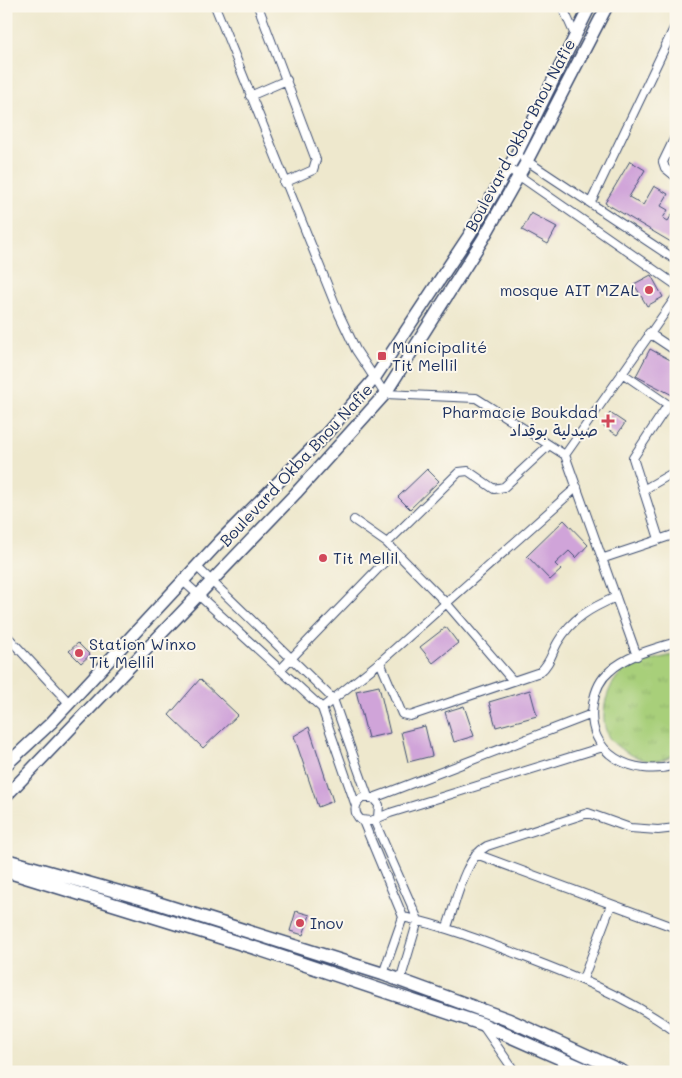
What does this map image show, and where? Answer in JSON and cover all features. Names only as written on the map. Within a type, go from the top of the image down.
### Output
[{"type":"highway","points":[[6,860],[152,901],[383,974],[509,1020],[623,1072]]},
{"type":"highway","points":[[6,871],[255,948],[482,1024],[591,1072]]},
{"type":"main road","name":"Boulevard Okba Bnou Nafie","points":[[6,765],[69,703],[182,580],[326,434],[374,379],[470,234],[517,153],[590,6]]},
{"type":"main road","name":"Boulevard Okba Bnou Nafie","points":[[6,796],[296,494],[385,394],[483,239],[527,161],[607,6]]},
{"type":"street","points":[[215,6],[284,183],[339,314],[374,379],[385,394],[476,398],[565,456],[604,558],[637,656]]},
{"type":"street","points":[[258,6],[316,160],[313,170],[284,183]]},
{"type":"street","points":[[562,6],[575,35]]},
{"type":"street","points":[[591,202],[676,24]]},
{"type":"street","points":[[250,96],[287,80]]},
{"type":"street","points":[[676,135],[663,162],[665,168],[676,177]]},
{"type":"street","points":[[517,153],[676,260]]},
{"type":"street","points":[[508,168],[676,285]]},
{"type":"street","points":[[565,456],[649,333],[676,297]]},
{"type":"street","points":[[649,333],[676,351]]},
{"type":"street","points":[[622,373],[676,410]]},
{"type":"street","points":[[660,539],[632,458],[668,405]]},
{"type":"street","points":[[388,543],[459,472],[468,471],[491,487],[504,488],[548,446]]},
{"type":"street","points":[[643,490],[676,471]]},
{"type":"street","points":[[322,708],[380,662],[447,604],[577,487]]},
{"type":"street","points":[[354,520],[388,543],[447,604],[513,681]]},
{"type":"street","points":[[604,558],[676,534]]},
{"type":"street","points":[[280,670],[395,551]]},
{"type":"street","points":[[196,566],[290,660],[333,699],[371,797],[380,805],[376,818],[418,920],[400,981]]},
{"type":"street","points":[[182,580],[322,708],[356,806],[357,815],[363,821],[403,917],[383,974]]},
{"type":"street","points":[[380,662],[402,714],[406,717],[543,670],[557,644],[573,622],[589,609],[616,597]]},
{"type":"street","points":[[6,635],[69,703]]},
{"type":"street","points":[[676,642],[623,661],[605,676],[596,693],[592,714],[596,734],[603,747],[618,760],[635,768],[654,770],[676,765]]},
{"type":"street","points":[[356,806],[360,799],[371,797],[592,714]]},
{"type":"street","points":[[363,821],[603,747]]},
{"type":"street","points":[[448,927],[470,863],[476,854],[487,846],[588,812],[630,828],[658,830],[676,828]]},
{"type":"street","points":[[476,854],[676,928]]},
{"type":"street","points":[[583,979],[611,905]]},
{"type":"street","points":[[403,917],[448,927],[583,979],[612,992],[676,1032]]},
{"type":"street","points":[[482,1024],[515,1072]]},
{"type":"green space","points":[[676,654],[676,754],[657,761],[635,757],[616,745],[608,736],[604,718],[606,699],[615,680],[628,668]]},
{"type":"building","points":[[630,161],[645,170],[629,197],[643,205],[654,186],[668,194],[661,206],[668,210],[663,218],[668,221],[676,208],[676,245],[605,203]]},
{"type":"building","points":[[531,213],[557,227],[548,244],[522,230]]},
{"type":"building","name":"mosque AIT MZAL","points":[[651,275],[663,297],[647,306],[634,284]]},
{"type":"building","points":[[650,349],[676,363],[676,397],[636,376]]},
{"type":"building","points":[[610,413],[625,423],[617,435],[602,425]]},
{"type":"building","points":[[427,469],[439,481],[410,509],[398,497]]},
{"type":"building","points":[[564,520],[588,545],[576,558],[569,551],[555,564],[561,570],[550,580],[527,556]]},
{"type":"building","points":[[446,627],[458,643],[433,663],[420,647]]},
{"type":"building","name":"Station Winxo Tit Mellil","points":[[78,643],[90,655],[81,663],[69,651]]},
{"type":"building","points":[[200,679],[238,715],[203,748],[169,715]]},
{"type":"building","points":[[379,686],[390,733],[368,738],[356,691]]},
{"type":"building","points":[[530,690],[537,716],[496,727],[489,702]]},
{"type":"building","points":[[464,706],[474,736],[454,742],[445,712]]},
{"type":"building","points":[[425,726],[432,756],[408,762],[401,732]]},
{"type":"building","points":[[309,727],[333,801],[318,807],[294,736]]},
{"type":"building","name":"Inov","points":[[296,911],[310,915],[303,935],[290,931]]},
{"type":"place","name":"mosque AIT MZAL","points":[[649,290]]},
{"type":"place","name":"Municipalité Tit Mellil","points":[[382,356]]},
{"type":"place","name":"Pharmacie Boukdad صيدلية بوقداد","points":[[608,421]]},
{"type":"place","name":"Tit Mellil","points":[[323,558]]},
{"type":"place","name":"Station Winxo Tit Mellil","points":[[79,653]]},
{"type":"place","name":"Inov","points":[[300,923]]}]
